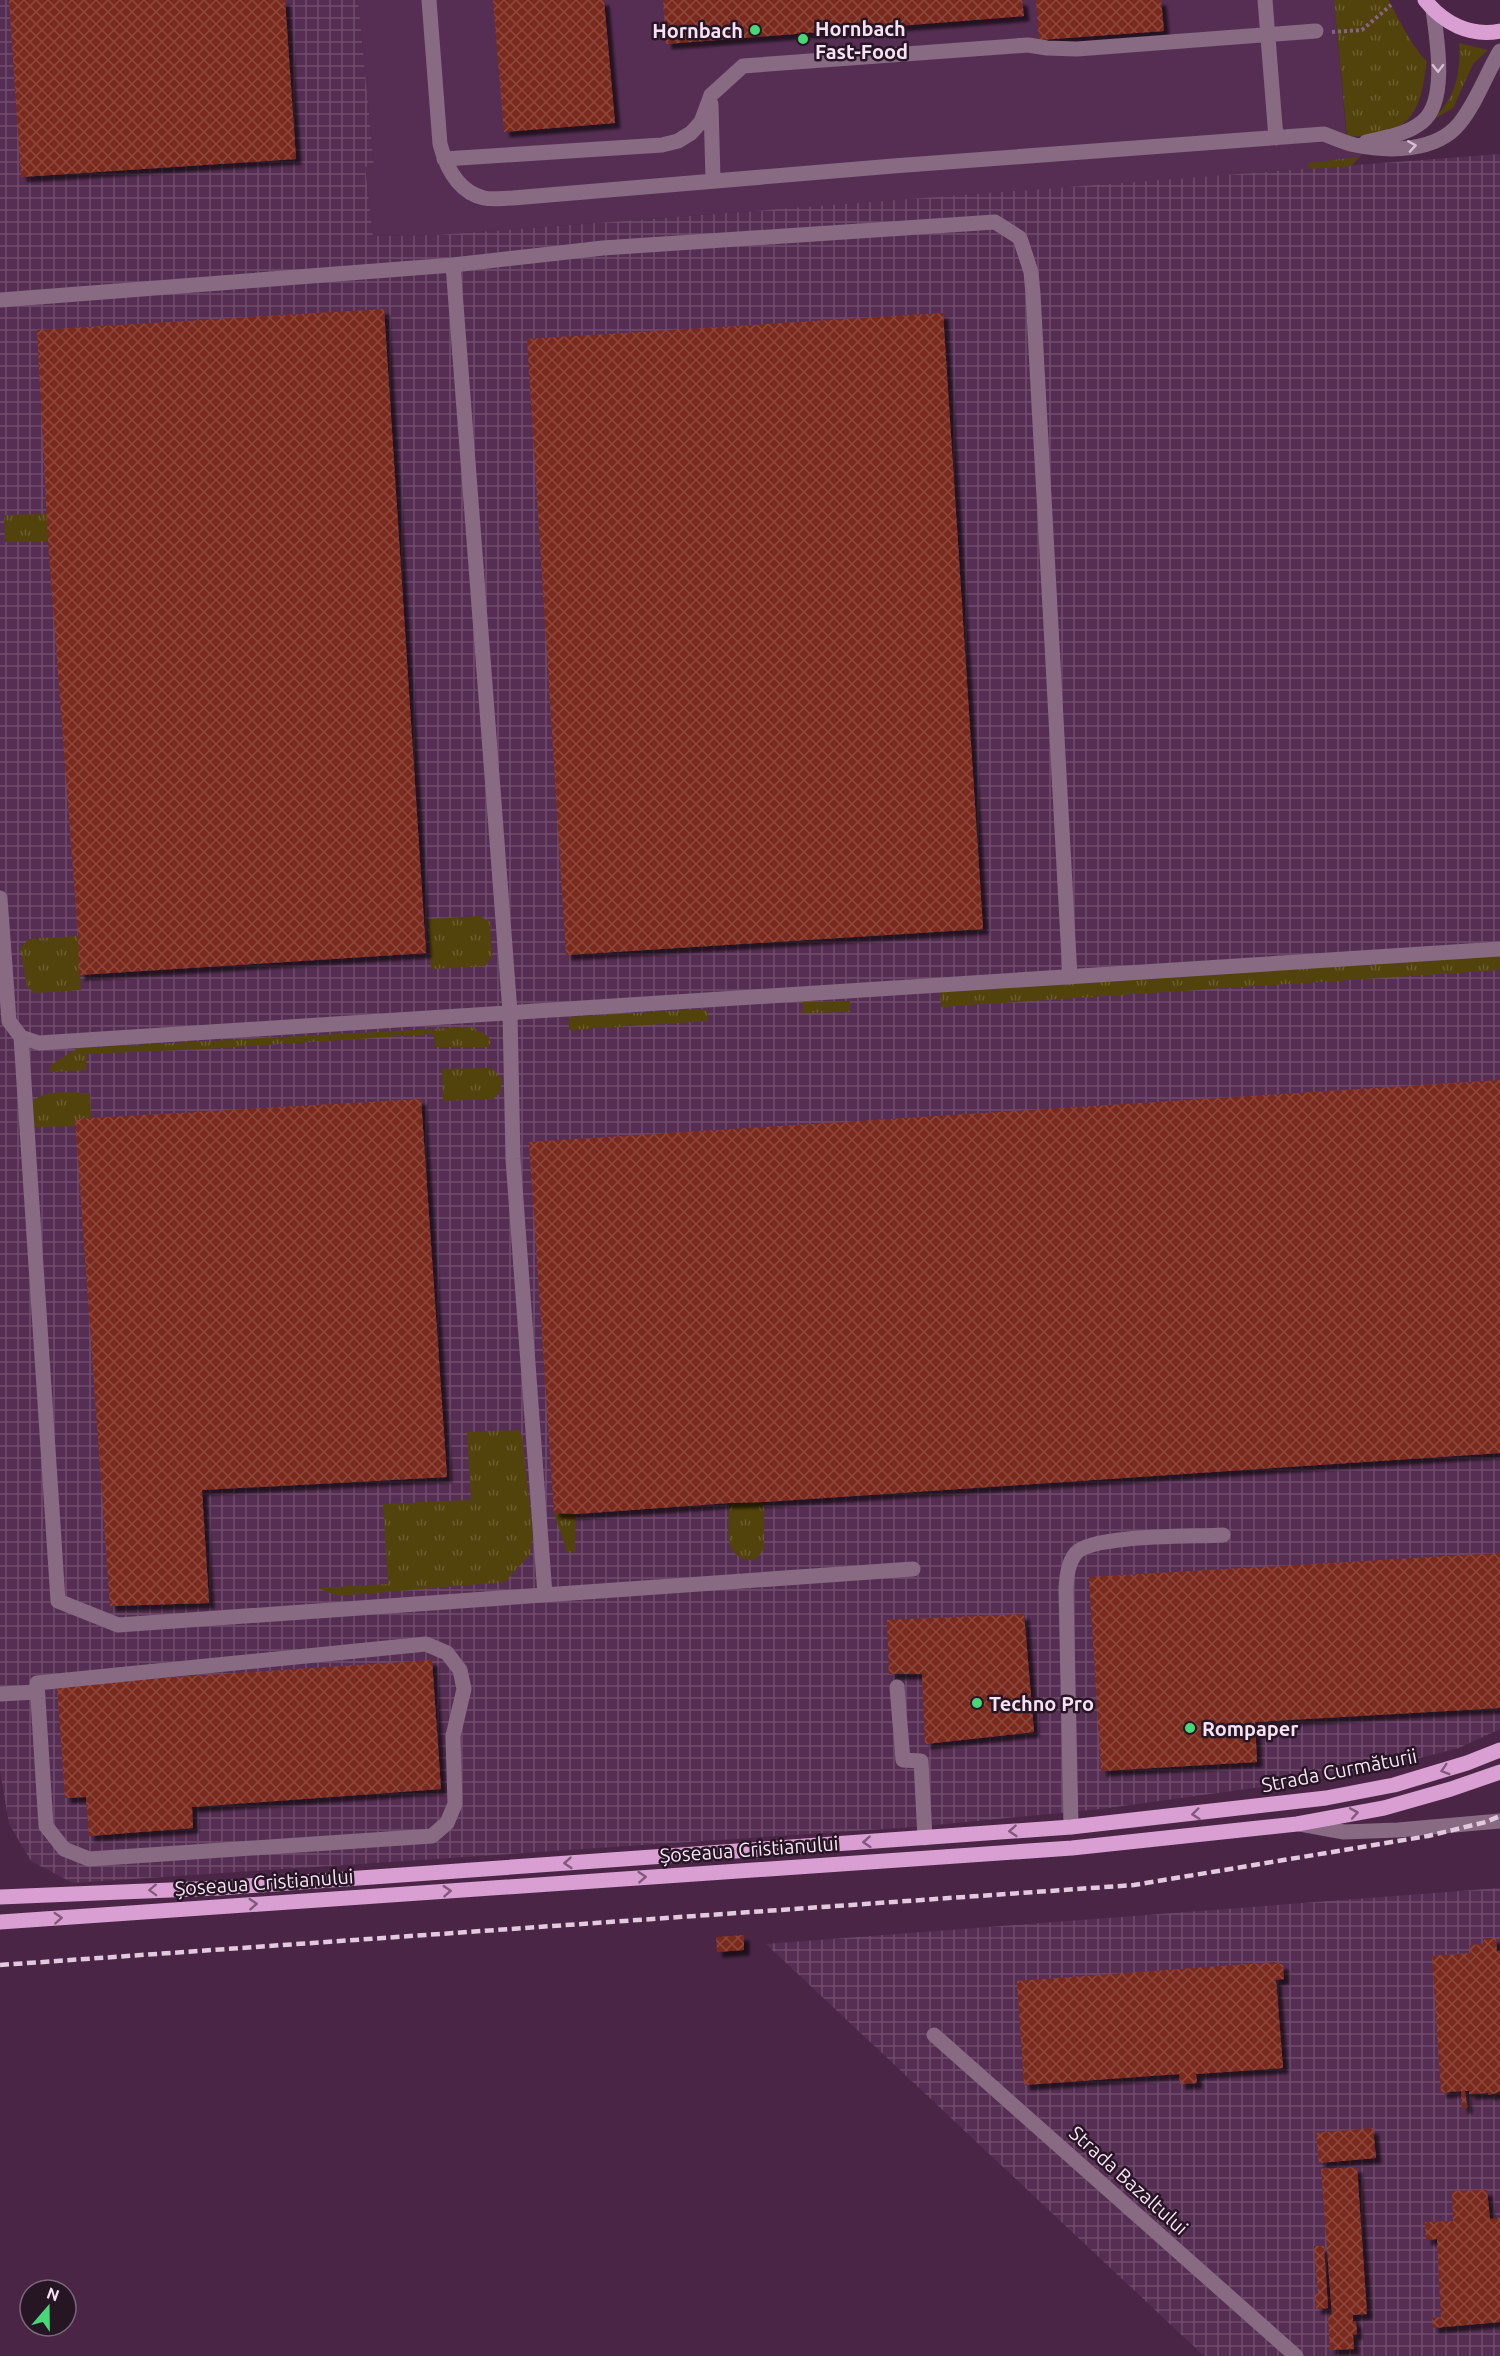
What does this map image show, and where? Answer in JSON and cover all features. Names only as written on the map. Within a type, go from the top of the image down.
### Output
[{"type":"main road","points":[[1429,5],[1450,24],[1471,31],[1492,33],[1500,31]]},
{"type":"main road","name":"Strada Curmăturii","points":[[1254,1808],[1326,1798],[1394,1785],[1467,1763],[1500,1750]]},
{"type":"main road","points":[[1297,1824],[1384,1808],[1500,1772]]},
{"type":"main road","name":"Șoseaua Cristianului","points":[[0,1897],[219,1888],[925,1838],[1071,1827],[1254,1808]]},
{"type":"main road","name":"Șoseaua Cristianului","points":[[0,1922],[1072,1848],[1297,1824]]},
{"type":"street","points":[[429,0],[440,144],[444,159],[446,166],[470,192],[485,198],[1324,135],[1354,145],[1391,149],[1414,146],[1442,139],[1459,124],[1500,51]]},
{"type":"street","points":[[1265,0],[1276,138]]},
{"type":"street","points":[[1354,145],[1405,132],[1424,121],[1435,101],[1439,75],[1429,5]]},
{"type":"street","points":[[444,159],[662,145],[678,141],[691,133],[701,122],[711,95],[743,66],[1028,45],[1077,49],[1321,32]]},
{"type":"street","points":[[1483,84],[1500,72]]},
{"type":"street","points":[[711,95],[713,180]]},
{"type":"street","points":[[0,300],[453,265],[603,248],[994,222],[1020,238],[1031,272],[1033,294],[1070,977]]},
{"type":"street","points":[[453,265],[510,1012],[513,1160],[545,1595]]},
{"type":"street","points":[[0,898],[9,1021],[21,1037],[58,1601],[118,1625],[913,1569]]},
{"type":"street","points":[[21,1037],[39,1043],[1500,949]]},
{"type":"street","points":[[1071,1827],[1066,1588],[1068,1568],[1077,1552],[1090,1544],[1110,1540],[1223,1536]]},
{"type":"street","points":[[426,1644],[447,1653],[460,1670],[464,1689],[453,1736],[455,1804],[447,1823],[432,1836],[88,1859],[64,1849],[46,1826],[37,1692],[37,1683],[426,1644]]},
{"type":"street","points":[[897,1687],[903,1760],[921,1761],[925,1838]]},
{"type":"street","points":[[0,1695],[37,1692]]},
{"type":"street","name":"Șoseaua Cristianului","points":[[1297,1824],[1344,1832],[1398,1830],[1500,1821]]},
{"type":"street","name":"Strada Bazaltului","points":[[934,2035],[1296,2356]]},
{"type":"path","points":[[1321,32],[1362,30],[1391,4]]},
{"type":"shaded area","points":[[0,0],[358,0],[374,165],[365,167],[373,236],[438,235],[1500,154],[1500,1729],[1459,1748],[1356,1774],[1101,1809],[914,1827],[73,1883],[31,1861],[9,1824],[0,1770]]},
{"type":"shaded area","points":[[358,0],[1334,0],[1347,142],[1366,151],[1351,166],[438,235],[373,236],[365,166],[374,165]]},
{"type":"shaded area","points":[[1500,1888],[1500,2356],[1204,2356],[766,1944]]},
{"type":"green space","points":[[1334,0],[1389,0],[1412,43],[1427,61],[1420,98],[1407,120],[1397,127],[1384,132],[1347,137]]},
{"type":"green space","points":[[1459,43],[1488,50],[1473,64],[1453,108],[1429,122],[1445,106],[1454,87],[1459,66]]},
{"type":"green space","points":[[1359,157],[1351,166],[1309,169],[1308,163]]},
{"type":"green space","points":[[48,514],[48,541],[5,542],[4,515]]},
{"type":"green space","points":[[480,916],[490,922],[492,956],[485,966],[431,969],[428,919]]},
{"type":"green space","points":[[78,936],[81,990],[35,993],[27,987],[20,948],[29,939]]},
{"type":"green space","points":[[1500,952],[1500,970],[941,1007],[940,989]]},
{"type":"green space","points":[[850,1001],[850,1012],[803,1013],[803,1002]]},
{"type":"green space","points":[[704,1009],[708,1013],[708,1021],[569,1030],[569,1017]]},
{"type":"green space","points":[[471,1027],[488,1036],[491,1042],[488,1047],[436,1047],[433,1034],[206,1049],[87,1054],[86,1070],[50,1072],[51,1065],[78,1048]]},
{"type":"green space","points":[[489,1068],[497,1073],[502,1081],[500,1093],[493,1099],[443,1101],[442,1069]]},
{"type":"green space","points":[[65,1092],[90,1093],[91,1118],[75,1119],[75,1126],[31,1127],[29,1108],[39,1097]]},
{"type":"green space","points":[[518,1430],[522,1435],[533,1535],[530,1554],[505,1582],[338,1596],[318,1588],[388,1584],[383,1504],[471,1500],[467,1432]]},
{"type":"green space","points":[[764,1502],[764,1549],[755,1560],[744,1559],[732,1549],[729,1541],[729,1503]]},
{"type":"green space","points":[[554,1513],[576,1514],[575,1553],[567,1552]]},
{"type":"building","points":[[9,0],[285,0],[296,159],[21,177]]},
{"type":"building","points":[[493,0],[604,0],[615,123],[504,132]]},
{"type":"building","name":"Hornbach","points":[[663,0],[1022,0],[1024,16],[666,44]]},
{"type":"building","points":[[1036,0],[1161,0],[1164,31],[1039,40]]},
{"type":"building","points":[[384,309],[426,953],[79,975],[48,541],[37,330]]},
{"type":"building","points":[[943,313],[983,929],[566,955],[527,339]]},
{"type":"building","points":[[1500,1080],[1500,1453],[576,1514],[554,1513],[529,1142]]},
{"type":"building","points":[[421,1099],[447,1477],[202,1490],[209,1603],[110,1606],[75,1119]]},
{"type":"building","points":[[1500,1553],[1500,1708],[1255,1722],[1257,1762],[1101,1771],[1089,1577]]},
{"type":"building","name":"Techno Pro","points":[[1024,1614],[1034,1732],[925,1744],[922,1674],[889,1674],[887,1620]]},
{"type":"building","points":[[432,1660],[441,1789],[192,1807],[193,1828],[89,1836],[86,1797],[65,1798],[57,1685]]},
{"type":"building","points":[[744,1935],[744,1950],[717,1952],[716,1937]]},
{"type":"building","points":[[1484,1938],[1496,1938],[1497,1951],[1500,1951],[1500,2092],[1488,2095],[1488,2093],[1469,2094],[1469,2091],[1465,2091],[1467,2108],[1462,2108],[1461,2091],[1441,2093],[1432,1956],[1470,1953],[1470,1945],[1484,1944]]},
{"type":"building","points":[[1275,1962],[1275,1964],[1283,1964],[1284,1979],[1276,1980],[1283,2068],[1196,2074],[1197,2083],[1180,2084],[1179,2074],[1024,2085],[1017,1981]]},
{"type":"building","points":[[1373,2128],[1376,2158],[1319,2163],[1316,2133]]},
{"type":"building","points":[[1357,2167],[1367,2314],[1353,2315],[1357,2334],[1353,2335],[1354,2349],[1330,2350],[1328,2316],[1332,2315],[1321,2169]]},
{"type":"building","points":[[1487,2190],[1490,2219],[1500,2218],[1500,2322],[1433,2328],[1432,2318],[1441,2317],[1437,2239],[1426,2240],[1425,2222],[1453,2221],[1452,2191]]},
{"type":"building","points":[[1314,2246],[1324,2246],[1328,2308],[1316,2309],[1315,2294],[1318,2294]]},
{"type":"railway","points":[[0,1965],[1134,1885],[1428,1836],[1486,1822],[1500,1816]]},
{"type":"place","name":"Hornbach","points":[[755,30]]},
{"type":"place","name":"Hornbach Fast-Food","points":[[803,39]]},
{"type":"place","name":"Techno Pro","points":[[977,1703]]},
{"type":"place","name":"Rompaper","points":[[1190,1728]]}]
